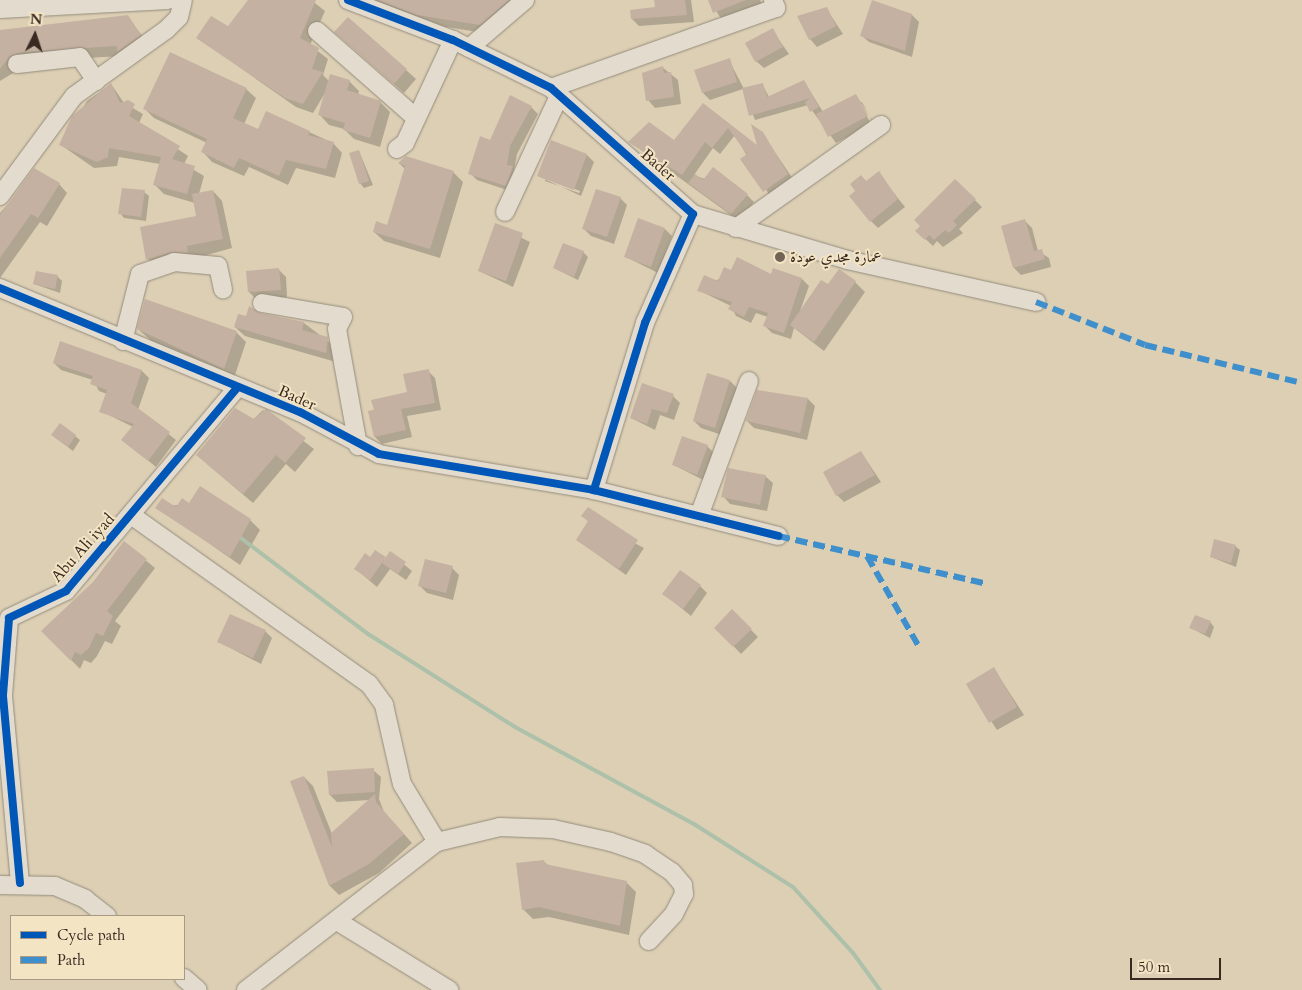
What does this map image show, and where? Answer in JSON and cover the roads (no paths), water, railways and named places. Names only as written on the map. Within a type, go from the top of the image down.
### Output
[{"type":"street","points":[[0,9],[168,0]]},
{"type":"street","points":[[0,196],[74,96],[166,30],[179,17],[183,0]]},
{"type":"street","name":"Bader","points":[[348,0],[453,40],[555,92],[693,214]]},
{"type":"street","points":[[469,48],[525,0]]},
{"type":"street","points":[[505,212],[555,92],[776,8],[773,0]]},
{"type":"street","points":[[317,32],[416,118]]},
{"type":"street","points":[[397,149],[405,143],[453,40]]},
{"type":"street","points":[[17,64],[80,57],[96,80]]},
{"type":"street","points":[[736,228],[881,125]]},
{"type":"street","points":[[594,490],[645,323],[693,214],[847,260],[1036,302]]},
{"type":"street","points":[[123,341],[140,274],[174,262],[218,266],[223,289]]},
{"type":"street","name":"Bader","points":[[0,288],[236,389],[300,412],[358,446],[379,454],[594,490],[778,536]]},
{"type":"street","points":[[262,303],[343,318],[337,328],[358,446]]},
{"type":"street","points":[[699,516],[749,381]]},
{"type":"street","name":"Abu Ali iyad","points":[[20,883],[3,695],[4,618],[66,591],[236,389]]},
{"type":"street","points":[[131,515],[369,684],[384,706],[402,784],[438,842]]},
{"type":"street","points":[[246,990],[338,921],[438,842],[500,827],[552,829],[645,854],[684,885],[674,914],[650,941]]},
{"type":"street","points":[[0,886],[20,883],[55,886],[85,899],[106,915]]},
{"type":"street","points":[[338,921],[449,990]]},
{"type":"street","points":[[185,979],[198,990]]},
{"type":"waterway","points":[[238,536],[368,634],[515,727],[694,824],[793,887],[853,953],[880,990]]},
{"type":"place","name":"عمارة مجدي عودة","points":[[780,257]]}]
